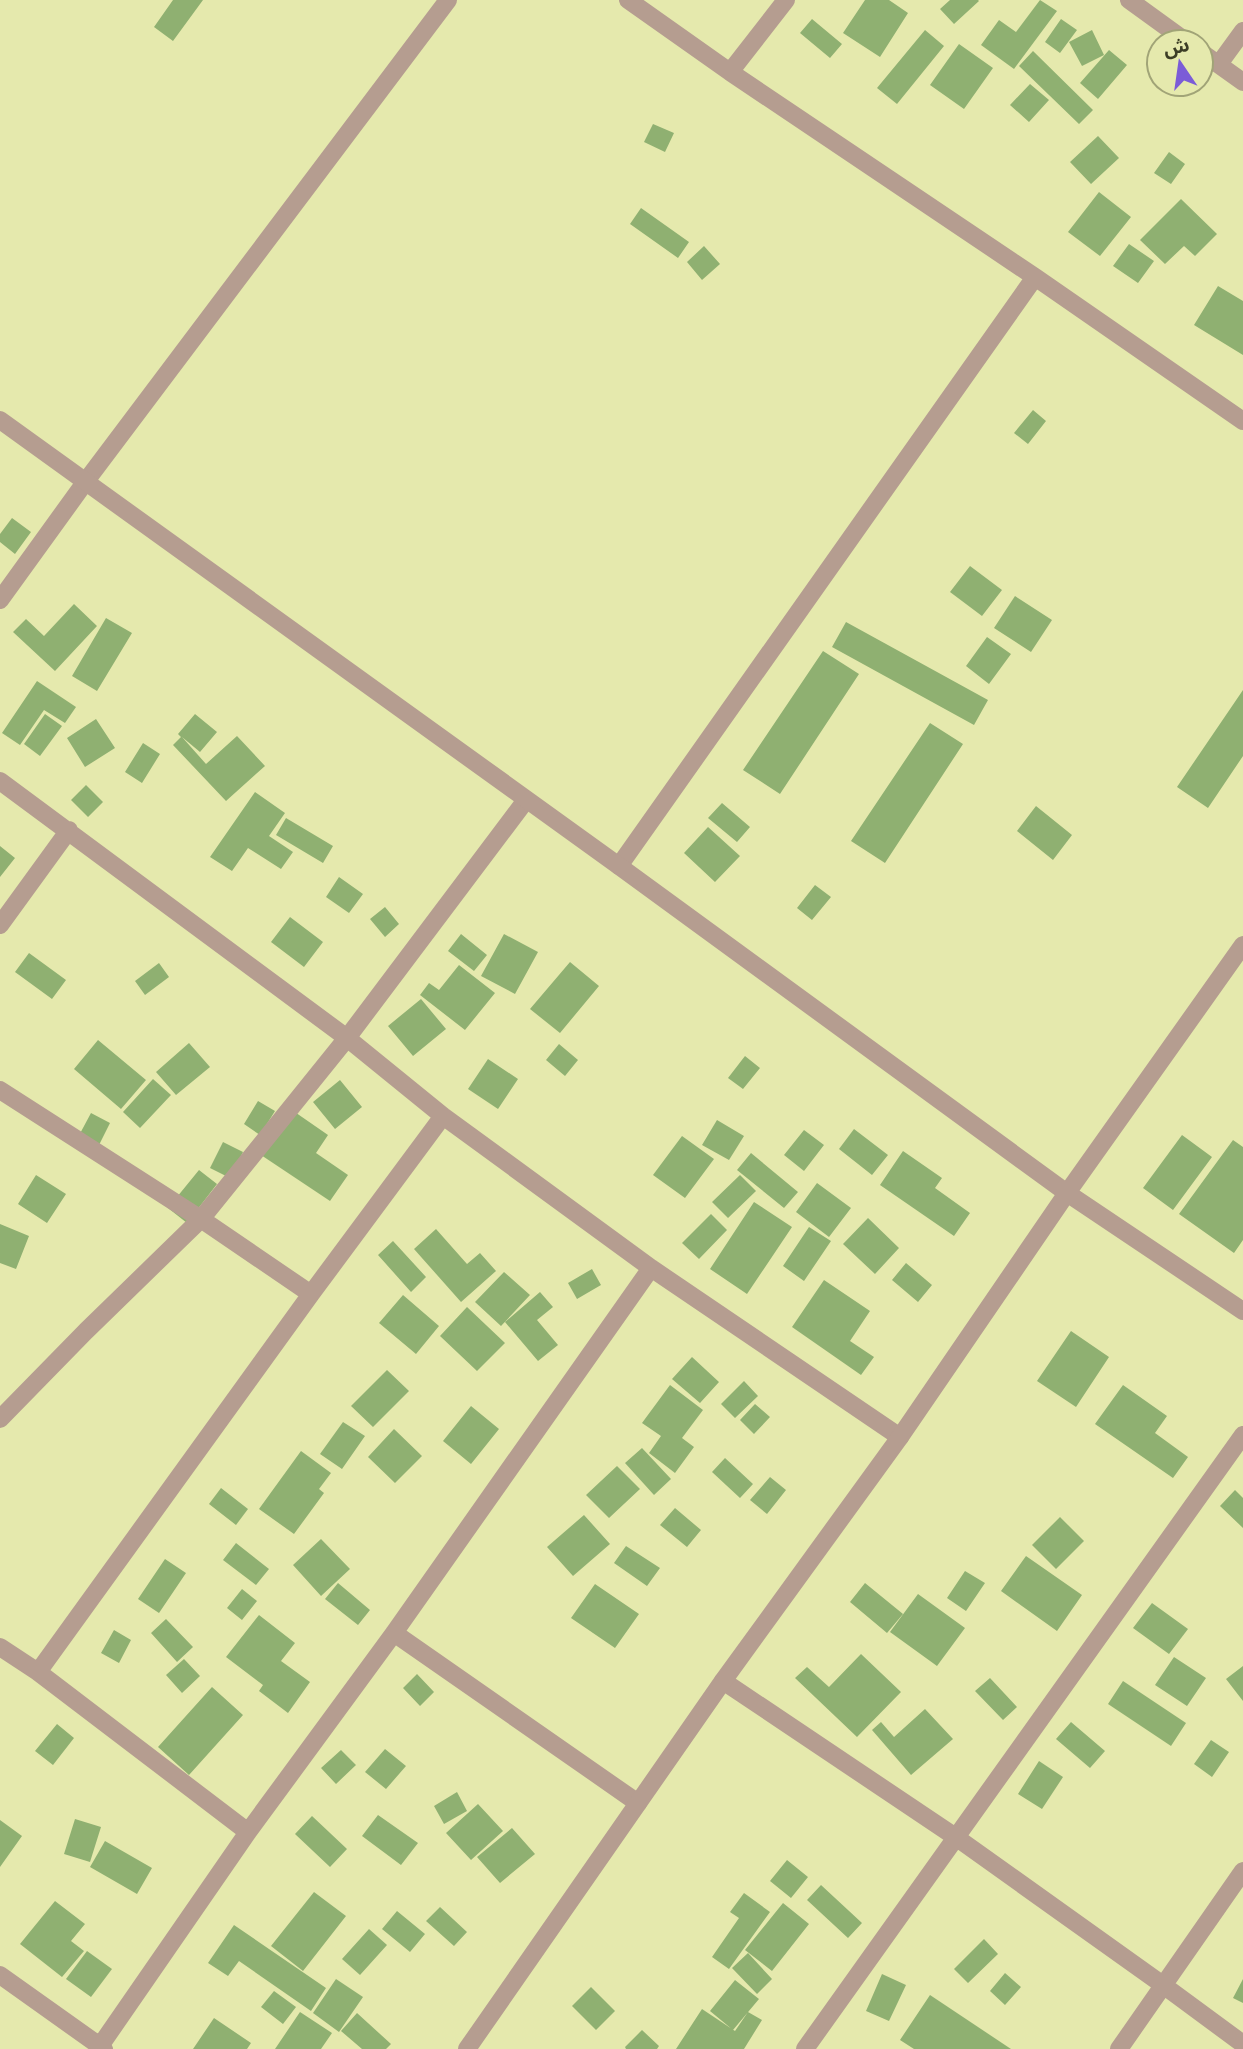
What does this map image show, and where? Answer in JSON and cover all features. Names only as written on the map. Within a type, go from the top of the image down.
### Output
[{"type":"street","points":[[0,600],[86,481],[448,0]]},
{"type":"street","points":[[628,0],[1243,421]]},
{"type":"street","points":[[730,72],[786,0]]},
{"type":"street","points":[[1129,0],[1168,28]]},
{"type":"street","points":[[1219,64],[1243,31]]},
{"type":"street","points":[[1215,61],[1243,82]]},
{"type":"street","points":[[620,866],[1035,277]]},
{"type":"street","points":[[0,420],[620,866],[1067,1193],[1243,1311]]},
{"type":"street","points":[[0,781],[347,1038],[443,1116],[651,1268],[900,1437]]},
{"type":"street","points":[[0,1419],[201,1219],[347,1038],[526,800]]},
{"type":"street","points":[[0,925],[68,830]]},
{"type":"street","points":[[467,2049],[723,1681],[900,1437],[1067,1193],[1243,945]]},
{"type":"street","points":[[0,1090],[201,1219],[311,1294]]},
{"type":"street","points":[[38,1672],[443,1116]]},
{"type":"street","points":[[0,1975],[101,2048],[248,1832],[394,1633],[651,1268]]},
{"type":"street","points":[[805,2049],[1243,1435]]},
{"type":"street","points":[[394,1633],[638,1803]]},
{"type":"street","points":[[0,1647],[38,1672],[248,1832]]},
{"type":"street","points":[[723,1681],[957,1838],[1243,2044]]},
{"type":"street","points":[[1119,2049],[1243,1871]]},
{"type":"building","points":[[173,0],[203,0],[173,41],[154,27]]},
{"type":"building","points":[[865,0],[889,0],[908,13],[880,57],[843,33]]},
{"type":"building","points":[[950,0],[979,1],[954,24],[940,9]]},
{"type":"building","points":[[1040,0],[1057,11],[1014,69],[981,45],[999,20],[1016,32]]},
{"type":"building","points":[[812,19],[842,44],[830,58],[800,33]]},
{"type":"building","points":[[1061,19],[1077,30],[1060,53],[1045,42]]},
{"type":"building","points":[[925,30],[944,46],[897,104],[877,88]]},
{"type":"building","points":[[1092,30],[1104,55],[1082,66],[1069,42]]},
{"type":"building","points":[[959,44],[993,68],[964,109],[930,85]]},
{"type":"building","points":[[1109,50],[1127,65],[1098,99],[1080,83]]},
{"type":"building","points":[[1033,51],[1093,110],[1079,124],[1019,66]]},
{"type":"building","points":[[1030,84],[1049,100],[1029,122],[1010,105]]},
{"type":"building","points":[[653,124],[674,133],[665,152],[644,142]]},
{"type":"building","points":[[1098,136],[1119,158],[1091,184],[1070,162]]},
{"type":"building","points":[[1169,152],[1185,164],[1171,184],[1154,173]]},
{"type":"building","points":[[1099,192],[1131,217],[1100,256],[1068,232]]},
{"type":"building","points":[[1181,199],[1217,234],[1195,256],[1184,246],[1165,264],[1140,240]]},
{"type":"building","points":[[641,208],[689,242],[678,258],[630,224]]},
{"type":"building","points":[[1129,244],[1154,261],[1138,283],[1113,266]]},
{"type":"building","points":[[704,246],[720,264],[702,280],[687,262]]},
{"type":"building","points":[[1218,286],[1243,301],[1243,355],[1194,325]]},
{"type":"building","points":[[1033,410],[1046,421],[1028,444],[1014,433]]},
{"type":"building","points":[[12,518],[31,532],[15,554],[0,542],[0,534]]},
{"type":"building","points":[[970,566],[1002,590],[982,616],[950,592]]},
{"type":"building","points":[[1015,596],[1052,620],[1031,652],[994,628]]},
{"type":"building","points":[[74,604],[97,626],[55,671],[13,632],[26,619],[44,636]]},
{"type":"building","points":[[106,618],[132,633],[97,691],[72,676]]},
{"type":"building","points":[[846,622],[988,700],[974,725],[832,647]]},
{"type":"building","points":[[987,637],[1011,654],[989,684],[966,666]]},
{"type":"building","points":[[823,651],[859,674],[780,794],[743,770]]},
{"type":"building","points":[[37,681],[76,707],[65,723],[44,710],[20,745],[2,733]]},
{"type":"building","points":[[1243,690],[1243,756],[1208,808],[1177,787]]},
{"type":"building","points":[[45,714],[62,726],[40,756],[24,744]]},
{"type":"building","points":[[195,714],[217,732],[200,752],[182,737],[206,764],[237,736],[265,766],[226,801],[173,745],[181,737],[178,734]]},
{"type":"building","points":[[96,719],[115,748],[85,767],[67,738]]},
{"type":"building","points":[[930,723],[963,744],[885,863],[851,841]]},
{"type":"building","points":[[143,743],[160,754],[142,783],[125,772]]},
{"type":"building","points":[[86,785],[103,802],[88,817],[71,800]]},
{"type":"building","points":[[255,792],[285,813],[269,836],[293,852],[281,869],[248,848],[232,871],[210,857]]},
{"type":"building","points":[[722,803],[750,827],[737,842],[708,818]]},
{"type":"building","points":[[1036,806],[1072,835],[1053,860],[1017,831]]},
{"type":"building","points":[[286,818],[333,846],[323,863],[276,835]]},
{"type":"building","points":[[708,827],[740,856],[715,882],[684,853]]},
{"type":"building","points":[[0,846],[15,858],[0,877]]},
{"type":"building","points":[[339,877],[363,894],[349,913],[326,897]]},
{"type":"building","points":[[815,885],[831,897],[812,920],[797,908]]},
{"type":"building","points":[[385,907],[399,924],[385,937],[370,919]]},
{"type":"building","points":[[290,917],[323,942],[304,967],[271,942]]},
{"type":"building","points":[[461,934],[487,955],[474,971],[448,951]]},
{"type":"building","points":[[504,934],[538,952],[515,994],[481,976]]},
{"type":"building","points":[[29,953],[66,980],[52,999],[15,972]]},
{"type":"building","points":[[570,962],[599,986],[560,1033],[530,1009]]},
{"type":"building","points":[[159,963],[169,977],[145,995],[135,981]]},
{"type":"building","points":[[459,965],[495,993],[465,1030],[420,995],[429,983],[439,990]]},
{"type":"building","points":[[421,999],[446,1029],[413,1056],[388,1026]]},
{"type":"building","points":[[98,1040],[146,1080],[121,1109],[74,1069]]},
{"type":"building","points":[[189,1043],[210,1067],[176,1095],[156,1072]]},
{"type":"building","points":[[559,1044],[578,1060],[565,1076],[546,1060]]},
{"type":"building","points":[[745,1056],[760,1068],[743,1089],[728,1078]]},
{"type":"building","points":[[488,1059],[518,1079],[498,1109],[468,1089]]},
{"type":"building","points":[[153,1079],[171,1095],[140,1128],[123,1112]]},
{"type":"building","points":[[340,1080],[362,1107],[335,1129],[313,1102]]},
{"type":"building","points":[[258,1101],[275,1111],[260,1135],[244,1124]]},
{"type":"building","points":[[289,1108],[328,1135],[316,1153],[348,1175],[330,1201],[258,1153]]},
{"type":"building","points":[[91,1113],[110,1123],[96,1151],[76,1141]]},
{"type":"building","points":[[717,1120],[744,1136],[729,1160],[702,1145]]},
{"type":"building","points":[[854,1129],[888,1155],[872,1175],[839,1149]]},
{"type":"building","points":[[804,1130],[824,1145],[804,1171],[784,1155]]},
{"type":"building","points":[[1182,1135],[1212,1157],[1173,1210],[1143,1188]]},
{"type":"building","points":[[682,1136],[714,1159],[685,1198],[653,1175]]},
{"type":"building","points":[[1233,1140],[1243,1147],[1243,1240],[1234,1253],[1179,1214]]},
{"type":"building","points":[[223,1142],[243,1152],[230,1178],[210,1168]]},
{"type":"building","points":[[903,1151],[942,1178],[935,1188],[970,1213],[954,1236],[880,1185]]},
{"type":"building","points":[[751,1153],[798,1192],[784,1208],[737,1170]]},
{"type":"building","points":[[199,1170],[217,1184],[187,1223],[168,1208]]},
{"type":"building","points":[[36,1175],[66,1194],[47,1223],[18,1204]]},
{"type":"building","points":[[740,1175],[756,1191],[728,1218],[712,1202]]},
{"type":"building","points":[[817,1183],[851,1208],[829,1237],[796,1212]]},
{"type":"building","points":[[754,1202],[792,1227],[747,1294],[710,1269]]},
{"type":"building","points":[[711,1214],[727,1230],[699,1259],[682,1243]]},
{"type":"building","points":[[868,1218],[899,1248],[875,1274],[843,1244]]},
{"type":"building","points":[[0,1224],[29,1236],[16,1269],[0,1263]]},
{"type":"building","points":[[809,1227],[831,1241],[804,1281],[783,1266]]},
{"type":"building","points":[[436,1229],[467,1264],[480,1253],[496,1271],[461,1302],[414,1249]]},
{"type":"building","points":[[393,1241],[426,1277],[411,1292],[378,1255]]},
{"type":"building","points":[[906,1263],[932,1285],[918,1302],[892,1280]]},
{"type":"building","points":[[592,1269],[601,1285],[577,1299],[568,1283]]},
{"type":"building","points":[[504,1272],[530,1295],[501,1326],[475,1302]]},
{"type":"building","points":[[824,1280],[870,1311],[850,1341],[874,1357],[861,1375],[792,1327]]},
{"type":"building","points":[[540,1292],[553,1307],[537,1320],[558,1345],[538,1361],[505,1322]]},
{"type":"building","points":[[403,1295],[439,1326],[416,1354],[379,1323]]},
{"type":"building","points":[[467,1307],[505,1343],[477,1371],[440,1336]]},
{"type":"building","points":[[1071,1331],[1109,1357],[1076,1407],[1037,1381]]},
{"type":"building","points":[[692,1357],[719,1382],[700,1403],[672,1379]]},
{"type":"building","points":[[387,1370],[409,1391],[373,1427],[351,1406]]},
{"type":"building","points":[[744,1381],[758,1396],[735,1418],[721,1404]]},
{"type":"building","points":[[670,1385],[703,1410],[682,1438],[694,1447],[675,1473],[649,1453],[661,1436],[642,1423]]},
{"type":"building","points":[[1123,1385],[1167,1416],[1155,1433],[1188,1457],[1173,1478],[1095,1424]]},
{"type":"building","points":[[755,1404],[770,1417],[754,1434],[740,1420]]},
{"type":"building","points":[[471,1406],[499,1429],[471,1464],[443,1441]]},
{"type":"building","points":[[343,1422],[365,1436],[342,1469],[320,1454]]},
{"type":"building","points":[[394,1429],[422,1456],[395,1483],[368,1457]]},
{"type":"building","points":[[642,1448],[671,1479],[654,1495],[625,1463]]},
{"type":"building","points":[[301,1451],[331,1473],[319,1489],[324,1493],[294,1534],[259,1509]]},
{"type":"building","points":[[725,1458],[753,1484],[740,1498],[712,1472]]},
{"type":"building","points":[[617,1466],[640,1489],[609,1518],[586,1495]]},
{"type":"building","points":[[770,1477],[786,1490],[767,1514],[750,1500]]},
{"type":"building","points":[[221,1488],[248,1509],[236,1525],[209,1504]]},
{"type":"building","points":[[1235,1490],[1243,1498],[1243,1528],[1220,1506]]},
{"type":"building","points":[[675,1508],[701,1530],[687,1547],[660,1525]]},
{"type":"building","points":[[584,1515],[610,1544],[573,1576],[547,1547]]},
{"type":"building","points":[[1060,1517],[1084,1541],[1056,1569],[1032,1545]]},
{"type":"building","points":[[321,1539],[350,1569],[321,1596],[293,1565]]},
{"type":"building","points":[[236,1543],[269,1569],[256,1585],[223,1560]]},
{"type":"building","points":[[626,1546],[660,1568],[647,1586],[614,1563]]},
{"type":"building","points":[[1026,1556],[1082,1595],[1057,1631],[1001,1591]]},
{"type":"building","points":[[165,1559],[186,1573],[159,1613],[138,1599]]},
{"type":"building","points":[[965,1571],[985,1583],[966,1611],[947,1598]]},
{"type":"building","points":[[338,1583],[370,1610],[358,1625],[325,1599]]},
{"type":"building","points":[[865,1583],[903,1614],[887,1633],[850,1602]]},
{"type":"building","points":[[595,1584],[639,1614],[615,1648],[571,1618]]},
{"type":"building","points":[[242,1589],[257,1601],[242,1620],[227,1608]]},
{"type":"building","points":[[918,1594],[965,1628],[937,1666],[890,1632]]},
{"type":"building","points":[[1152,1603],[1188,1629],[1169,1654],[1133,1628]]},
{"type":"building","points":[[259,1615],[295,1643],[281,1661],[310,1682],[288,1713],[259,1691],[263,1685],[226,1657]]},
{"type":"building","points":[[166,1619],[193,1647],[177,1662],[151,1633]]},
{"type":"building","points":[[114,1630],[131,1640],[119,1663],[101,1653]]},
{"type":"building","points":[[861,1654],[901,1692],[857,1737],[795,1678],[807,1667],[829,1687]]},
{"type":"building","points":[[1174,1657],[1206,1678],[1187,1706],[1155,1685]]},
{"type":"building","points":[[184,1659],[200,1676],[182,1693],[166,1675]]},
{"type":"building","points":[[1243,1666],[1243,1701],[1226,1679]]},
{"type":"building","points":[[417,1674],[434,1692],[420,1706],[403,1688]]},
{"type":"building","points":[[990,1678],[1017,1707],[1003,1720],[975,1691]]},
{"type":"building","points":[[1123,1681],[1186,1723],[1171,1746],[1108,1704]]},
{"type":"building","points":[[212,1687],[243,1715],[189,1775],[158,1747]]},
{"type":"building","points":[[925,1709],[953,1739],[911,1775],[872,1730],[881,1722],[894,1737]]},
{"type":"building","points":[[1071,1722],[1105,1751],[1090,1768],[1056,1739]]},
{"type":"building","points":[[57,1724],[74,1738],[53,1765],[35,1751]]},
{"type":"building","points":[[1211,1740],[1229,1752],[1212,1777],[1194,1764]]},
{"type":"building","points":[[385,1749],[406,1766],[386,1789],[365,1772]]},
{"type":"building","points":[[341,1750],[356,1765],[336,1784],[321,1768]]},
{"type":"building","points":[[1039,1761],[1063,1777],[1042,1809],[1018,1794]]},
{"type":"building","points":[[457,1792],[467,1811],[444,1824],[434,1806]]},
{"type":"building","points":[[478,1804],[503,1831],[471,1860],[446,1833]]},
{"type":"building","points":[[378,1815],[418,1843],[401,1865],[362,1836]]},
{"type":"building","points":[[312,1816],[347,1849],[330,1867],[295,1834]]},
{"type":"building","points":[[75,1819],[101,1827],[90,1862],[64,1854]]},
{"type":"building","points":[[0,1820],[22,1836],[0,1867]]},
{"type":"building","points":[[512,1828],[535,1854],[500,1883],[477,1857]]},
{"type":"building","points":[[105,1841],[152,1868],[137,1894],[90,1867]]},
{"type":"building","points":[[787,1860],[808,1877],[791,1898],[770,1881]]},
{"type":"building","points":[[821,1885],[862,1923],[848,1938],[807,1900]]},
{"type":"building","points":[[314,1892],[346,1916],[303,1971],[271,1946]]},
{"type":"building","points":[[744,1893],[770,1912],[729,1969],[712,1957],[739,1918],[730,1912]]},
{"type":"building","points":[[55,1901],[85,1924],[71,1941],[84,1951],[62,1977],[20,1944]]},
{"type":"building","points":[[783,1903],[809,1924],[772,1971],[745,1950]]},
{"type":"building","points":[[440,1907],[467,1932],[454,1946],[426,1921]]},
{"type":"building","points":[[397,1911],[425,1934],[410,1952],[382,1929]]},
{"type":"building","points":[[234,1925],[326,1988],[311,2011],[239,1961],[228,1976],[208,1963]]},
{"type":"building","points":[[369,1929],[387,1945],[360,1975],[342,1959]]},
{"type":"building","points":[[984,1939],[998,1954],[968,1983],[954,1969]]},
{"type":"building","points":[[87,1951],[112,1969],[91,1997],[66,1979]]},
{"type":"building","points":[[748,1953],[772,1979],[757,1994],[732,1968]]},
{"type":"building","points":[[1005,1973],[1021,1987],[1005,2005],[990,1991]]},
{"type":"building","points":[[882,1974],[906,1985],[889,2021],[866,2011]]},
{"type":"building","points":[[336,1979],[363,1997],[339,2032],[313,2013]]},
{"type":"building","points":[[1243,1979],[1243,2003],[1233,1998]]},
{"type":"building","points":[[735,1980],[759,1999],[733,2030],[710,2011]]},
{"type":"building","points":[[591,1987],[615,2011],[596,2030],[572,2006]]},
{"type":"building","points":[[274,1991],[296,2007],[283,2024],[261,2007]]},
{"type":"building","points":[[930,1995],[1011,2049],[914,2049],[900,2040]]},
{"type":"building","points":[[702,2009],[735,2031],[748,2012],[762,2020],[744,2049],[676,2049]]},
{"type":"building","points":[[300,2012],[332,2033],[321,2049],[275,2049]]},
{"type":"building","points":[[357,2013],[391,2044],[386,2049],[362,2049],[341,2031]]},
{"type":"building","points":[[214,2018],[251,2043],[247,2049],[193,2049]]},
{"type":"building","points":[[642,2030],[659,2046],[657,2049],[626,2049],[625,2047]]}]
